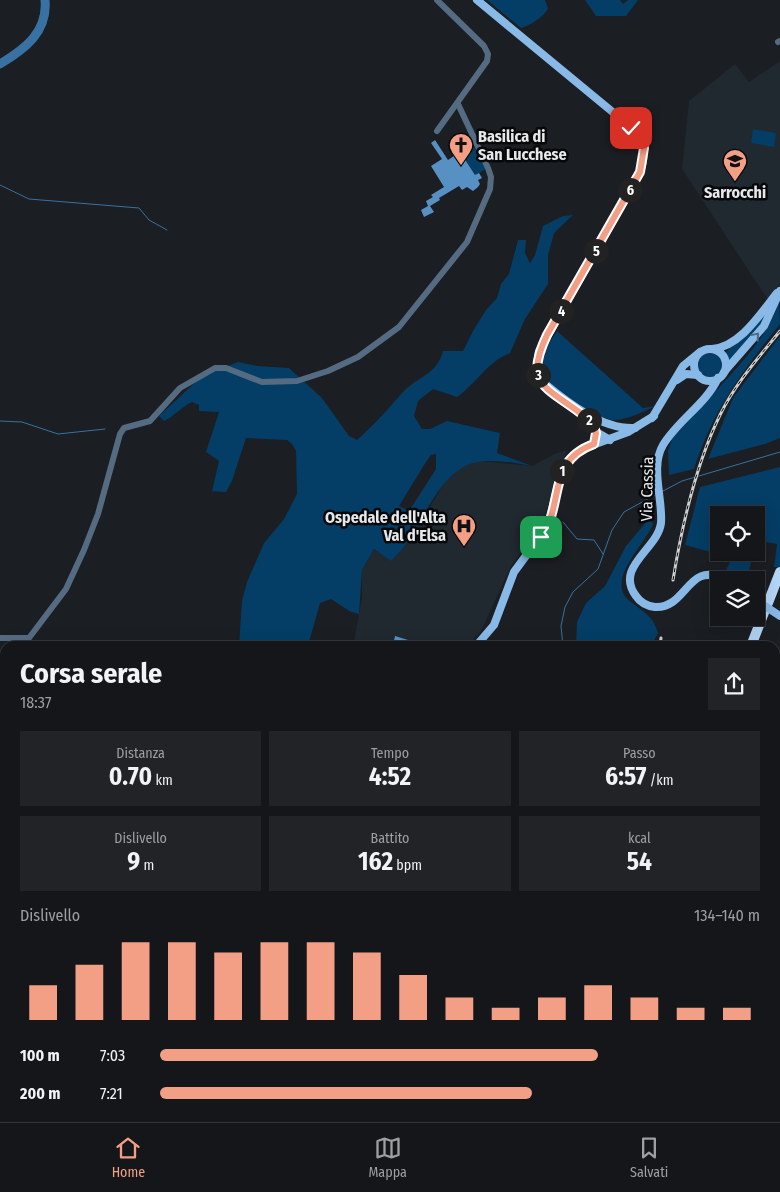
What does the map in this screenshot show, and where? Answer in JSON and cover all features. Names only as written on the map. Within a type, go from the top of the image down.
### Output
[{"type":"highway","points":[[754,641],[771,609],[780,572]]},
{"type":"highway","points":[[758,641],[780,587]]},
{"type":"main road","points":[[477,0],[626,124],[637,134],[644,148],[643,162],[637,177],[539,351],[536,364],[539,378],[546,388],[588,419],[596,431],[608,439]]},
{"type":"main road","name":"Via Cassia","points":[[700,352],[730,344],[780,291]]},
{"type":"main road","name":"Via Cassia","points":[[710,575],[698,577],[678,598],[662,607],[646,605],[639,600],[632,586],[631,571],[635,561],[656,538],[660,528],[658,475],[659,453],[663,445],[764,326],[780,291]]},
{"type":"main road","points":[[674,384],[684,375],[701,377],[721,375],[724,358],[712,349]]},
{"type":"main road","points":[[700,352],[694,366],[705,387],[701,400]]},
{"type":"main road","points":[[560,480],[580,455],[634,431],[654,416],[683,366],[700,352]]},
{"type":"main road","points":[[539,378],[601,422],[617,428],[634,431]]},
{"type":"main road","points":[[594,444],[596,431]]},
{"type":"main road","points":[[479,641],[494,625],[514,572],[548,526],[562,470],[573,455],[594,444],[634,431]]},
{"type":"main road","points":[[477,641],[490,623],[507,576],[541,529],[553,505]]},
{"type":"street","points":[[437,131],[487,61],[488,54],[486,48],[440,2]]},
{"type":"street","points":[[0,638],[29,638],[66,589],[98,514],[120,434],[124,428],[150,421],[180,388],[215,368],[226,368],[262,382],[297,381],[328,371],[358,357],[399,327],[467,242],[487,198],[491,183],[488,168],[458,104]]},
{"type":"shaded area","points":[[487,0],[545,0],[548,8],[537,20],[521,28]]},
{"type":"shaded area","points":[[585,0],[620,0],[623,4],[628,0],[638,0],[626,16],[596,16]]},
{"type":"shaded area","name":"Sarrocchi","points":[[780,61],[780,283],[768,300],[682,169],[689,101],[735,64],[749,82]]},
{"type":"shaded area","points":[[753,129],[776,133],[774,147],[751,143]]},
{"type":"shaded area","points":[[474,147],[486,169],[475,175],[461,154]]},
{"type":"shaded area","points":[[573,215],[554,233],[548,255],[548,284],[525,319],[510,353],[495,361],[457,397],[433,389],[418,401],[414,416],[422,429],[430,429],[447,421],[500,433],[497,453],[532,466],[485,461],[466,466],[455,473],[437,493],[407,543],[391,561],[374,549],[362,570],[359,614],[351,612],[331,599],[320,603],[309,641],[239,641],[242,601],[247,582],[264,543],[284,519],[297,494],[296,451],[287,440],[246,438],[232,481],[226,492],[212,491],[219,461],[206,452],[219,412],[199,411],[199,405],[192,402],[164,421],[159,416],[202,376],[238,362],[257,366],[289,368],[322,398],[349,436],[357,440],[403,392],[432,370],[443,351],[463,351],[486,310],[497,298],[501,284],[509,274],[518,240],[526,240],[525,253],[530,263],[535,255],[543,226],[563,216]],"holes":[[[436,454],[436,469],[409,511],[399,506],[426,462],[431,455]]]},
{"type":"shaded area","points":[[779,300],[780,324],[730,392],[710,428],[694,469],[669,475],[668,451],[672,439],[733,372],[763,335],[773,317]]},
{"type":"shaded area","points":[[767,311],[763,322],[728,362],[725,353]]},
{"type":"shaded area","points":[[557,331],[643,408],[656,406],[621,419],[608,419],[585,409],[561,394],[543,377],[540,370],[543,354]]},
{"type":"shaded area","points":[[780,336],[780,438],[765,444],[708,459],[733,398]]},
{"type":"shaded area","points":[[710,353],[715,354],[721,360],[721,370],[715,376],[710,377],[705,376],[699,370],[698,365],[699,360],[705,354]]},
{"type":"shaded area","name":"Ospedale dell'Alta Val d'Elsa","points":[[567,450],[542,523],[511,566],[481,631],[472,641],[354,641],[362,598],[362,570],[374,549],[391,560],[409,540],[445,482],[454,472],[466,465],[480,461],[532,466],[554,454]]},
{"type":"shaded area","points":[[780,467],[780,567],[774,567],[777,544],[765,542],[765,506],[710,506],[710,552],[685,545],[700,487]]},
{"type":"shaded area","points":[[647,521],[651,521],[653,524],[629,563],[624,573],[622,584],[624,593],[631,602],[648,615],[658,633],[654,641],[576,641],[577,622],[586,603],[605,586],[626,546]]},
{"type":"shaded area","points":[[730,561],[751,561],[749,571],[726,571]]},
{"type":"building","points":[[435,140],[448,160],[460,152],[475,175],[479,173],[482,178],[478,180],[480,184],[473,191],[467,187],[462,190],[459,186],[439,198],[440,200],[430,206],[434,212],[424,217],[421,210],[428,206],[426,201],[433,197],[431,195],[444,187],[431,166],[442,159],[431,143]]},
{"type":"building","points":[[395,636],[411,641],[394,641]]},
{"type":"waterway","points":[[0,64],[26,46],[39,30],[43,21],[45,0]]},
{"type":"waterway","points":[[0,185],[29,199],[139,208],[149,220],[167,230]]},
{"type":"waterway","points":[[0,421],[22,422],[58,434],[105,429]]},
{"type":"waterway","points":[[663,491],[682,481],[780,452]]},
{"type":"waterway","points":[[562,641],[561,626],[565,607],[573,592],[598,569],[612,530],[624,512],[655,495]]},
{"type":"waterway","points":[[563,522],[577,539],[594,540],[603,554]]},
{"type":"railway","points":[[673,580],[691,496],[711,434],[733,392],[780,331]]},
{"type":"place","name":"Basilica di San Lucchese","points":[[461,166]]},
{"type":"place","name":"Sarrocchi","points":[[735,182]]},
{"type":"place","name":"Ospedale dell'Alta Val d'Elsa","points":[[464,547]]},
{"type":"route","points":[[541,537],[551,520],[562,470],[575,454],[594,444],[596,431],[588,419],[544,386],[537,371],[537,358],[547,335],[640,172],[644,148],[639,137],[631,128]]}]
